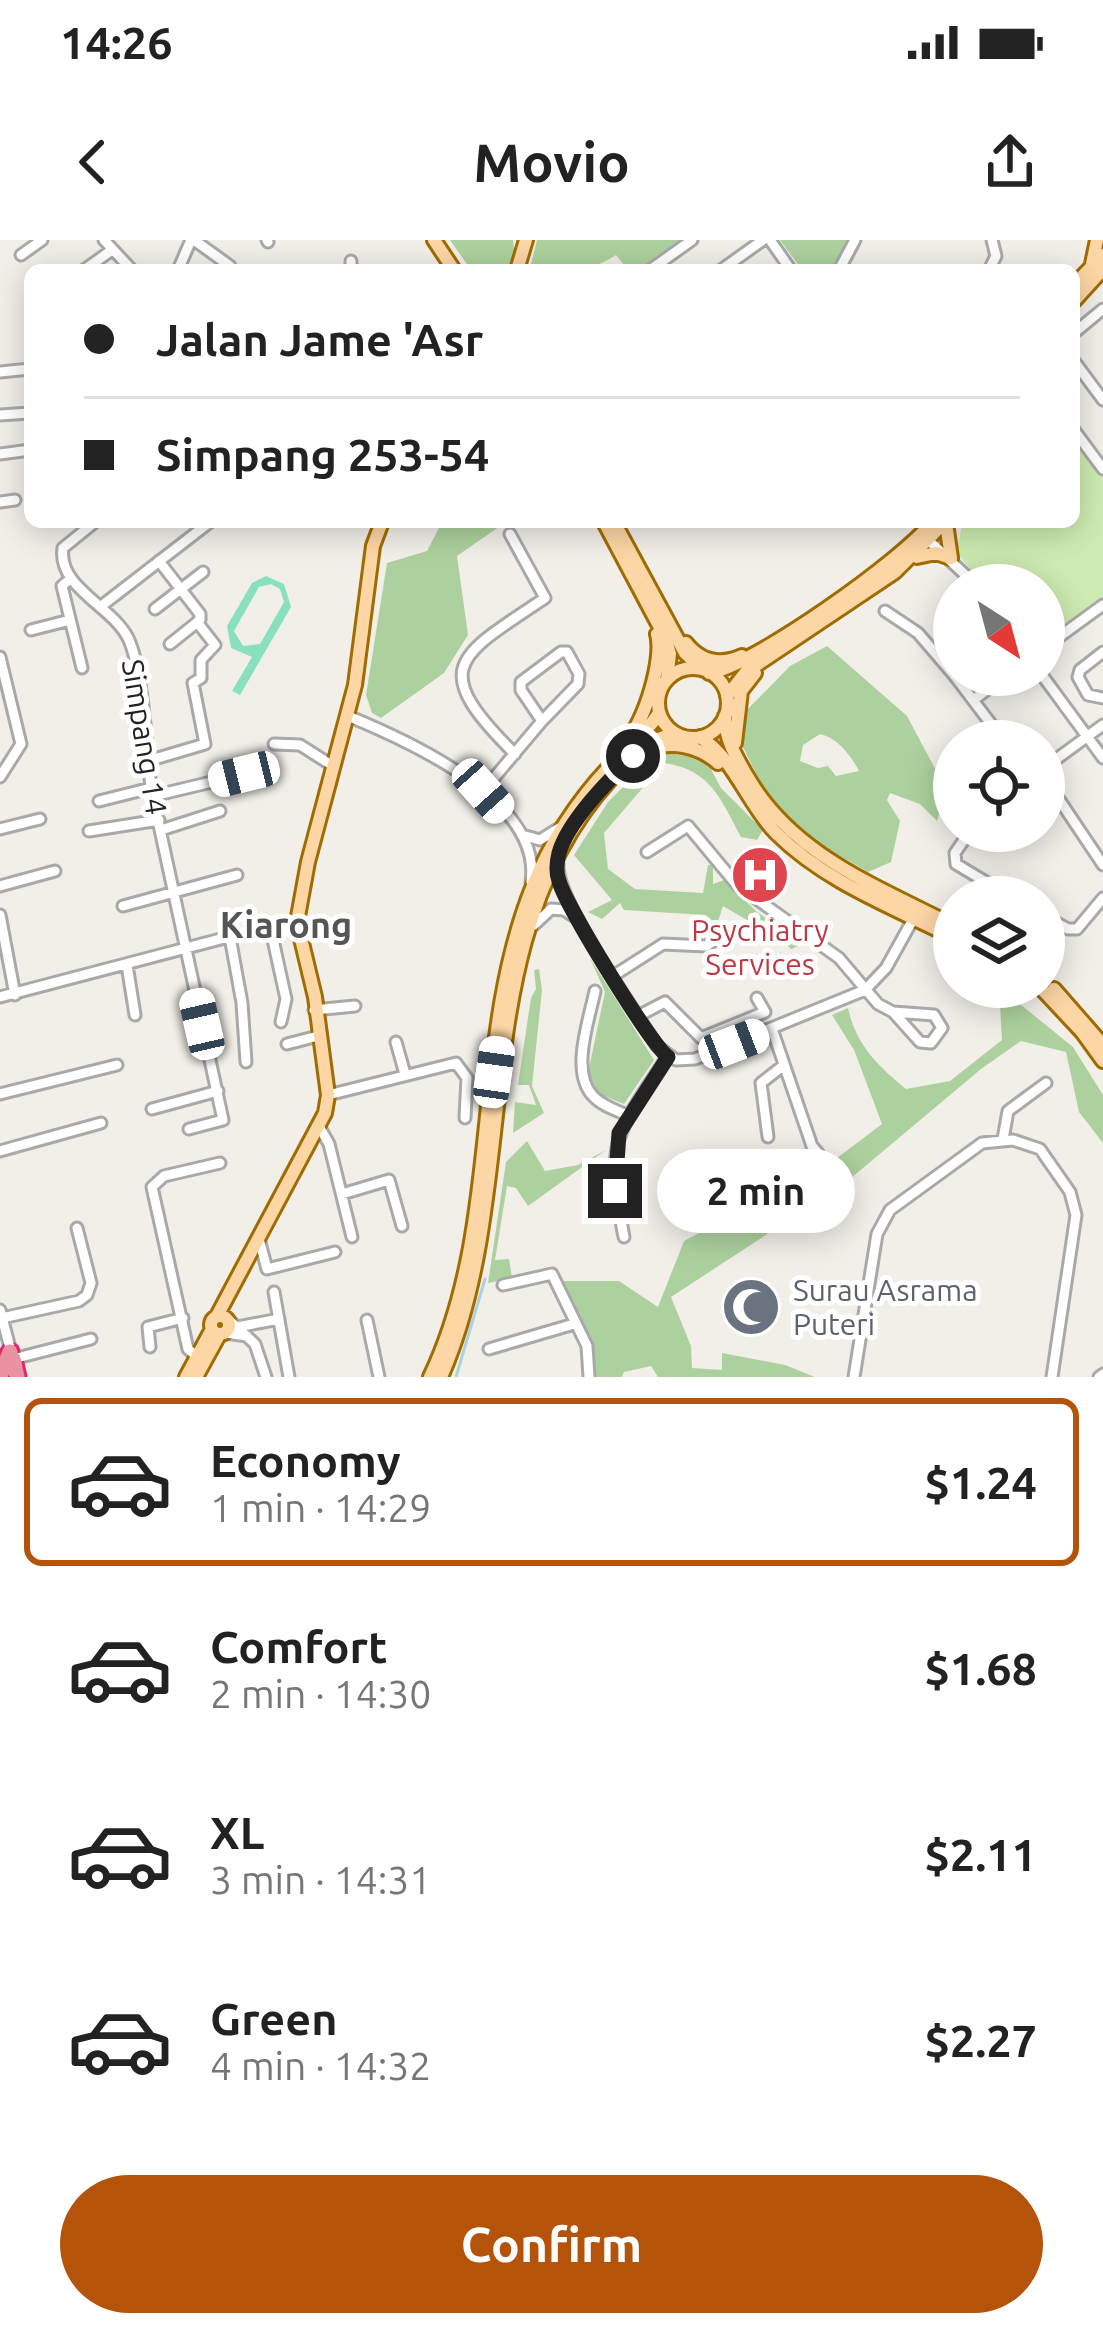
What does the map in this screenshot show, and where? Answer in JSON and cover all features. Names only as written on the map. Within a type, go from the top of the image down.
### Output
[{"type":"highway","points":[[0,1376],[12,1356]]},
{"type":"highway","points":[[12,1356],[17,1377]]},
{"type":"main road","points":[[429,240],[449,264]]},
{"type":"main road","points":[[1080,292],[1099,263],[1097,240]]},
{"type":"main road","points":[[186,1377],[224,1325],[229,1297],[320,1128],[328,1095],[293,922],[302,860],[348,716],[360,661],[373,546],[380,528]]},
{"type":"main road","points":[[608,528],[685,653],[721,682],[727,696]]},
{"type":"main road","points":[[617,528],[654,605],[668,647],[667,681],[658,700],[659,713],[675,734]]},
{"type":"main road","points":[[667,681],[684,670],[738,665],[789,638],[911,558],[930,528]]},
{"type":"main road","points":[[752,795],[728,740],[727,696],[736,680],[938,528]]},
{"type":"main road","points":[[911,558],[936,553],[951,558],[947,528]]},
{"type":"main road","points":[[654,605],[687,646],[709,660],[730,661],[789,638]]},
{"type":"main road","points":[[612,770],[615,754],[638,727],[659,656],[654,605]]},
{"type":"main road","points":[[752,795],[734,743],[739,701],[748,679],[781,656],[789,638]]},
{"type":"main road","points":[[430,1377],[458,1302],[473,1227],[506,983],[532,887],[563,826],[659,713]]},
{"type":"main road","points":[[441,1377],[460,1328],[482,1231],[525,938],[560,853],[612,770],[650,741],[675,734],[700,737],[713,732],[725,716]]},
{"type":"main road","points":[[700,737],[714,747],[778,835],[803,856],[892,907],[933,919]]},
{"type":"main road","points":[[612,770],[653,747],[681,746],[711,756],[808,846],[933,924]]},
{"type":"main road","points":[[892,907],[905,921],[906,932]]},
{"type":"main road","points":[[1065,1007],[1103,1045]]},
{"type":"main road","points":[[1062,1008],[1103,1061]]},
{"type":"main road","points":[[196,1377],[201,1360]]},
{"type":"street","points":[[22,255],[42,240]]},
{"type":"street","points":[[104,240],[126,264]]},
{"type":"street","points":[[193,240],[227,264]]},
{"type":"street","points":[[658,264],[692,240]]},
{"type":"street","points":[[730,264],[767,240],[786,264]]},
{"type":"street","points":[[92,264],[112,250]]},
{"type":"street","points":[[1080,369],[1103,400]]},
{"type":"street","points":[[1080,438],[1103,470]]},
{"type":"street","points":[[0,502],[15,500]]},
{"type":"street","points":[[82,668],[62,586],[71,578],[61,561],[63,548],[88,528]]},
{"type":"street","points":[[100,607],[203,528]]},
{"type":"street","points":[[510,534],[545,598],[476,645],[466,659],[463,684],[472,711],[515,754]]},
{"type":"street","points":[[926,538],[957,564]]},
{"type":"street","points":[[159,561],[200,614],[170,644]]},
{"type":"street","points":[[155,608],[202,572]]},
{"type":"street","name":"Simpang 14","points":[[71,578],[130,642],[151,760],[152,792],[223,1120],[189,1129]]},
{"type":"street","points":[[1065,633],[1103,605]]},
{"type":"street","points":[[885,611],[918,633],[933,650]]},
{"type":"street","points":[[31,630],[70,620]]},
{"type":"street","points":[[151,760],[205,744],[193,683],[201,678],[201,660],[215,645],[197,622]]},
{"type":"street","points":[[483,791],[578,684],[573,658],[564,651],[523,679],[520,690],[542,721]]},
{"type":"street","points":[[1103,652],[1078,677],[1088,695],[1103,698]]},
{"type":"street","points":[[0,657],[21,744],[0,777]]},
{"type":"street","points":[[970,696],[988,720]]},
{"type":"street","points":[[973,700],[978,696]]},
{"type":"street","points":[[1057,696],[1103,758]]},
{"type":"street","points":[[348,716],[435,754],[483,791],[522,835],[533,856],[532,887]]},
{"type":"street","points":[[1065,754],[1103,725]]},
{"type":"street","points":[[274,744],[300,746],[333,766]]},
{"type":"street","points":[[99,801],[244,774]]},
{"type":"street","points":[[1065,805],[1103,865]]},
{"type":"street","points":[[89,831],[160,825],[220,811]]},
{"type":"street","points":[[0,830],[40,819]]},
{"type":"street","points":[[522,835],[540,840],[563,826]]},
{"type":"street","points":[[646,852],[688,826],[742,890],[839,958],[878,1004],[893,1012],[920,1042],[931,1043],[939,1037],[942,1028],[934,1015],[893,1012]]},
{"type":"street","points":[[960,852],[955,861],[978,876]]},
{"type":"street","points":[[560,853],[558,880],[578,919],[668,1057]]},
{"type":"street","points":[[0,886],[55,871]]},
{"type":"street","points":[[123,906],[237,875]]},
{"type":"street","points":[[1065,926],[1074,930],[1084,924],[1103,898]]},
{"type":"street","points":[[525,938],[550,909],[564,910],[578,919]]},
{"type":"street","points":[[668,1057],[694,1058],[865,990],[886,968],[916,913]]},
{"type":"street","points":[[0,915],[15,995]]},
{"type":"street","points":[[0,997],[293,922]]},
{"type":"street","points":[[269,926],[286,999],[280,1022]]},
{"type":"street","points":[[230,937],[246,1062]]},
{"type":"street","points":[[613,976],[663,944],[706,946],[718,938]]},
{"type":"street","points":[[127,965],[135,1016]]},
{"type":"street","points":[[595,992],[583,1061],[584,1083],[600,1102],[628,1115]]},
{"type":"street","points":[[638,1016],[665,1002],[695,1035],[708,1038],[759,1017],[765,1012],[757,998]]},
{"type":"street","points":[[314,1009],[355,1006]]},
{"type":"street","points":[[772,1029],[818,1153]]},
{"type":"street","points":[[286,1044],[318,1036]]},
{"type":"street","points":[[396,1042],[405,1074]]},
{"type":"street","points":[[624,1237],[614,1171],[619,1133],[668,1057]]},
{"type":"street","points":[[328,1095],[423,1065],[450,1062],[460,1066],[467,1083],[465,1118]]},
{"type":"street","points":[[0,1094],[117,1065]]},
{"type":"street","points":[[768,1137],[761,1083],[784,1065]]},
{"type":"street","points":[[1003,1139],[1008,1112],[1046,1083]]},
{"type":"street","points":[[152,1108],[218,1091]]},
{"type":"street","points":[[0,1151],[100,1123]]},
{"type":"street","points":[[320,1128],[329,1144],[352,1237]]},
{"type":"street","points":[[854,1377],[884,1216],[976,1147],[1003,1139],[1040,1149],[1075,1202],[1052,1377]]},
{"type":"street","points":[[201,1360],[188,1349],[152,1187],[164,1176],[220,1163]]},
{"type":"street","points":[[342,1194],[389,1180],[402,1226]]},
{"type":"street","points":[[77,1228],[91,1283],[87,1295],[79,1301],[1,1314],[12,1356],[91,1339]]},
{"type":"street","points":[[259,1239],[266,1268],[335,1252]]},
{"type":"street","points":[[503,1285],[550,1272],[587,1346],[589,1377]]},
{"type":"street","points":[[274,1292],[289,1376]]},
{"type":"street","points":[[150,1347],[148,1327],[183,1318]]},
{"type":"street","points":[[224,1325],[279,1319]]},
{"type":"street","points":[[368,1320],[379,1377]]},
{"type":"street","points":[[489,1349],[574,1324]]},
{"type":"street","points":[[224,1325],[247,1336],[259,1351],[266,1377]]},
{"type":"green space","points":[[450,240],[513,240],[512,264],[467,264]]},
{"type":"green space","points":[[537,240],[681,240],[647,264],[623,264],[616,255],[599,264],[531,264]]},
{"type":"green space","points":[[780,240],[848,240],[836,264],[798,264]]},
{"type":"green space","points":[[1080,446],[1103,478],[1103,600],[1065,626],[1065,564],[966,564],[956,552],[962,528],[1080,528]]},
{"type":"green space","points":[[439,528],[497,528],[457,556],[468,635],[444,673],[381,718],[372,713],[366,695],[387,563],[427,551]]},
{"type":"green space","points":[[266,576],[284,584],[291,607],[240,695],[232,691],[252,657],[231,648],[227,626],[252,583]],"holes":[[[271,584],[280,589],[284,602],[260,644],[243,646],[234,631],[259,587]]]},
{"type":"green space","points":[[827,646],[907,716],[933,765],[933,817],[920,804],[890,793],[887,800],[900,821],[891,862],[868,872],[802,834],[767,796],[741,743],[746,711],[790,666]],"holes":[[[820,734],[833,739],[852,759],[859,771],[836,776],[828,766],[818,768],[800,761],[803,745]]]},
{"type":"green space","points":[[659,751],[706,760],[721,788],[763,830],[757,840],[741,837],[720,798],[703,779],[664,763],[604,833],[608,869],[635,889],[703,893],[708,865],[713,865],[713,884],[724,880],[801,945],[791,949],[780,938],[766,944],[760,941],[764,930],[723,906],[713,937],[706,915],[624,910],[620,903],[602,919],[588,912],[612,900],[574,855],[608,802]]},
{"type":"green space","points":[[590,958],[654,1060],[624,1104],[599,1094],[588,1073],[605,992]]},
{"type":"green space","points":[[539,969],[542,990],[532,1086],[544,1113],[513,1133],[515,1102],[536,1105],[529,1085],[518,1085],[536,989],[534,970]]},
{"type":"green space","points":[[848,1008],[870,1054],[906,1089],[950,1081],[1002,1040],[1000,1008],[1025,1008],[1073,1047],[1103,1095],[1103,1143],[1079,1112],[1066,1052],[1021,1041],[844,1184],[671,1297],[691,1346],[692,1368],[722,1370],[722,1353],[785,1365],[815,1377],[658,1377],[651,1366],[624,1372],[622,1377],[596,1377],[591,1339],[576,1319],[562,1281],[619,1281],[658,1307],[684,1241],[829,1164],[882,1124],[854,1050],[832,1015]]},
{"type":"green space","points":[[527,1141],[545,1171],[578,1165],[606,1150],[528,1206],[516,1188],[507,1186],[495,1260],[509,1259],[512,1278],[488,1283],[506,1162]]},
{"type":"waterway","points":[[456,1377],[485,1279]]},
{"type":"place","name":"Psychiatry Services","points":[[760,875]]},
{"type":"place","name":"Surau Asrama Puteri","points":[[751,1307]]},
{"type":"district","name":"Kiarong","points":[[286,924]]},
{"type":"route","points":[[615,1191],[619,1133],[668,1057],[578,919],[557,872],[563,844],[580,817],[633,756]]}]
